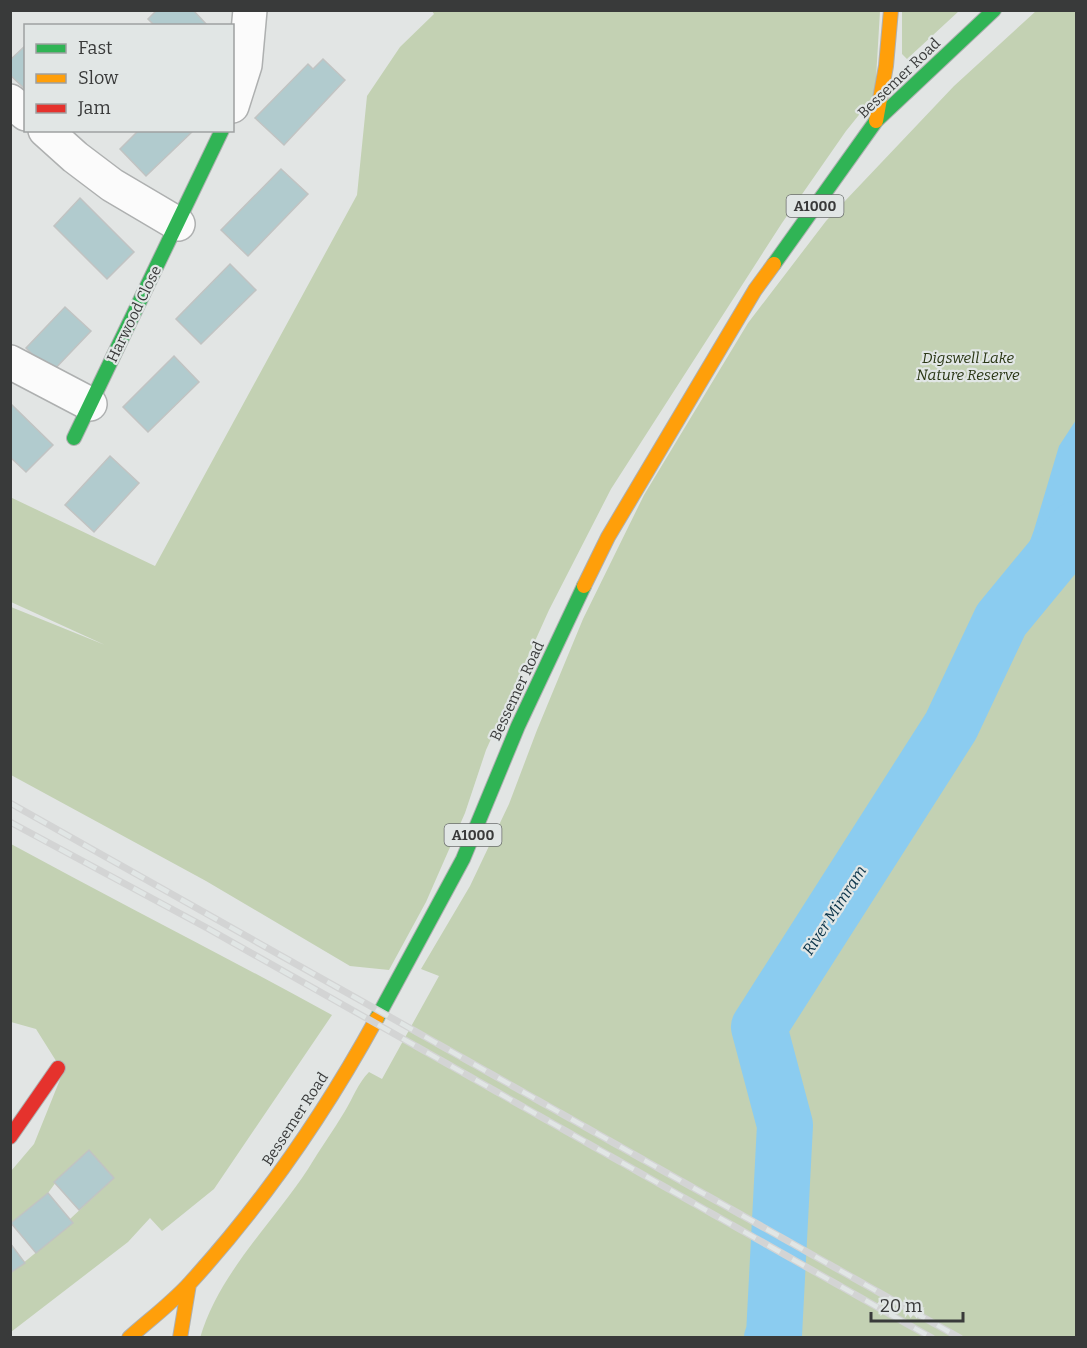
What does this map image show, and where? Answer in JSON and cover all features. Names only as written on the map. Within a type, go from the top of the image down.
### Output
[{"type":"main road","points":[[876,121],[885,80],[891,10]]},
{"type":"main road","name":"Bessemer Road","points":[[129,1338],[189,1284],[285,1167],[358,1052],[463,859],[519,726],[608,537],[755,290],[876,121],[994,10]]},
{"type":"main road","name":"Harwood Close","points":[[74,438],[221,132]]},
{"type":"main road","points":[[10,1137],[58,1068]]},
{"type":"main road","points":[[180,1338],[189,1284]]},
{"type":"street","points":[[234,99],[244,65],[250,10]]},
{"type":"street","points":[[10,101],[24,112]]},
{"type":"street","points":[[52,136],[83,164],[112,185],[178,224]]},
{"type":"street","points":[[10,362],[90,404]]},
{"type":"green space","points":[[432,11],[880,11],[875,95],[846,131],[782,223],[611,489],[549,610],[486,750],[465,813],[426,902],[389,970],[350,966],[206,881],[11,775],[11,607],[105,645],[11,602],[10,497],[155,566],[357,195],[367,96],[400,47],[434,14]]},
{"type":"green space","points":[[902,11],[959,11],[907,59],[902,54]]},
{"type":"green space","name":"Digswell Lake Nature Reserve","points":[[1036,11],[1076,11],[1076,1337],[200,1338],[209,1314],[233,1270],[308,1169],[365,1076],[369,1072],[382,1079],[439,976],[421,969],[470,886],[509,804],[583,619],[644,495],[748,323],[826,221],[954,86]]},
{"type":"green space","points":[[11,844],[332,1015],[214,1189],[162,1231],[150,1218],[128,1242],[11,1332],[11,1273],[72,1223],[70,1219],[114,1178],[90,1151],[59,1178],[48,1193],[11,1223],[11,1171],[34,1144],[63,1072],[36,1029],[11,1022]]},
{"type":"water","points":[[1076,420],[1076,555],[1001,620],[1034,530],[1059,446]]},
{"type":"building","points":[[157,10],[193,10],[206,24],[153,24],[148,19]]},
{"type":"building","points":[[24,47],[24,88],[10,75],[10,60]]},
{"type":"building","points":[[323,59],[345,80],[284,145],[255,118],[308,64],[313,69]]},
{"type":"building","points":[[137,132],[192,132],[146,176],[120,149]]},
{"type":"building","points":[[281,169],[308,194],[248,256],[221,230]]},
{"type":"building","points":[[80,198],[134,252],[107,279],[54,226]]},
{"type":"building","points":[[230,264],[256,290],[201,344],[176,319]]},
{"type":"building","points":[[65,307],[91,331],[51,373],[26,348]]},
{"type":"building","points":[[174,356],[199,382],[148,432],[123,407]]},
{"type":"building","points":[[10,403],[53,445],[26,472],[10,457]]},
{"type":"building","points":[[110,456],[139,483],[94,532],[65,505]]},
{"type":"building","points":[[89,1150],[114,1178],[79,1210],[54,1182]]},
{"type":"building","points":[[48,1193],[73,1223],[36,1253],[11,1223]]},
{"type":"building","points":[[10,1243],[25,1263],[10,1273]]},
{"type":"waterway","name":"River Mimram","points":[[772,1338],[774,1335],[785,1125],[759,1027],[951,726],[1001,620],[1076,529]]},
{"type":"railway","points":[[10,803],[960,1338]]},
{"type":"railway","points":[[10,822],[207,928],[932,1338]]},
{"type":"traffic: fast","points":[[774,264],[876,121],[994,10]]},
{"type":"traffic: fast","points":[[74,438],[221,132]]},
{"type":"traffic: fast","points":[[377,1018],[463,859],[518,726],[584,586]]},
{"type":"traffic: slow","points":[[876,121],[886,66],[891,10]]},
{"type":"traffic: slow","points":[[584,586],[608,537],[755,290],[774,264]]},
{"type":"traffic: slow","points":[[129,1338],[183,1290],[217,1253],[268,1189],[314,1123],[377,1018]]},
{"type":"traffic: slow","points":[[180,1338],[189,1284]]},
{"type":"traffic: jam","points":[[10,1137],[58,1068]]}]
